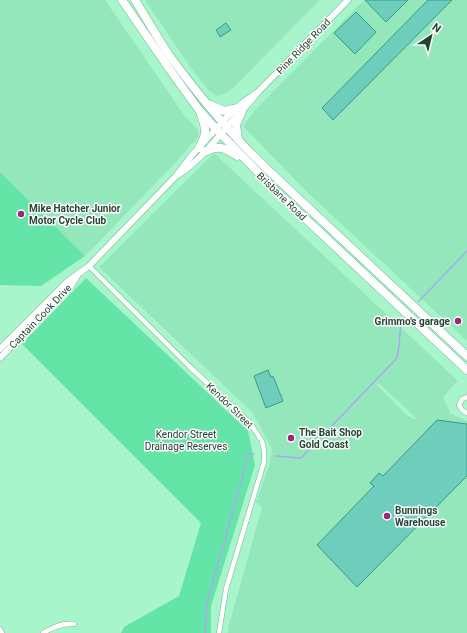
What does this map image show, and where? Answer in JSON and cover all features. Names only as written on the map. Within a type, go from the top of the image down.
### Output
[{"type":"highway","name":"Brisbane Road","points":[[122,0],[199,110],[219,132],[249,164],[467,370]]},
{"type":"highway","name":"Brisbane Road","points":[[135,0],[169,54],[205,102],[238,139],[269,171],[467,356]]},
{"type":"highway","points":[[205,102],[222,111],[240,109],[236,125],[238,139]]},
{"type":"highway","points":[[199,110],[205,124],[206,132],[201,150],[223,147],[249,164]]},
{"type":"street","name":"Pine Ridge Road","points":[[219,132],[348,0]]},
{"type":"street","name":"Captain Cook Drive","points":[[0,349],[67,282],[89,266],[176,176],[185,170],[201,150],[219,132]]},
{"type":"street","name":"Kendor Street","points":[[89,266],[190,367],[250,423],[262,441],[264,462],[226,589],[219,633]]},
{"type":"street","name":"Captain Cook Drive","points":[[0,358],[71,286],[79,274]]},
{"type":"street","points":[[457,361],[467,376]]},
{"type":"street","points":[[467,397],[462,398],[459,405],[462,410],[467,413]]},
{"type":"street","points":[[43,633],[55,626],[74,624]]},
{"type":"street","points":[[0,629],[2,633]]},
{"type":"shaded area","points":[[0,0],[105,0],[184,115],[198,130],[198,137],[176,162],[85,256],[0,172]]},
{"type":"shaded area","points":[[145,0],[320,0],[233,88],[224,94],[217,96],[208,90],[188,64]]},
{"type":"shaded area","points":[[364,0],[467,0],[467,341],[307,192],[243,126],[256,109]]},
{"type":"shaded area","points":[[214,153],[458,381],[443,397],[451,414],[467,421],[467,633],[228,633],[262,507],[256,502],[269,466],[272,449],[253,413],[99,267]],"holes":[[[376,384],[380,384],[418,420],[408,416]]]},
{"type":"green space","name":"Mike Hatcher Junior Motor Cycle Club","points":[[0,172],[85,256],[41,286],[0,285]]},
{"type":"green space","name":"Kendor Street Drainage Reserves","points":[[86,278],[248,431],[255,465],[211,606],[211,633],[121,633],[124,627],[179,596],[201,523],[22,344]]},
{"type":"building","points":[[365,0],[408,0],[386,22]]},
{"type":"building","points":[[428,0],[452,0],[333,120],[322,108]]},
{"type":"building","points":[[356,12],[376,32],[355,54],[334,33]]},
{"type":"building","points":[[226,23],[231,30],[220,37],[216,30]]},
{"type":"building","points":[[268,370],[271,377],[273,376],[283,401],[266,408],[254,376]]},
{"type":"building","name":"Bunnings Warehouse","points":[[437,420],[467,424],[467,476],[357,587],[317,545],[374,486],[370,483],[379,473],[383,476]]},
{"type":"waterway","points":[[419,301],[467,251]]},
{"type":"waterway","points":[[276,456],[301,458],[396,359],[398,355],[402,322]]},
{"type":"waterway","points":[[205,633],[207,603],[246,464],[247,454],[254,454]]},
{"type":"place","name":"Mike Hatcher Junior Motor Cycle Club","points":[[21,214]]},
{"type":"place","name":"Grimmo's garage","points":[[458,321]]},
{"type":"place","name":"The Bait Shop Gold Coast","points":[[291,438]]},
{"type":"place","name":"Bunnings Warehouse","points":[[387,516]]}]
